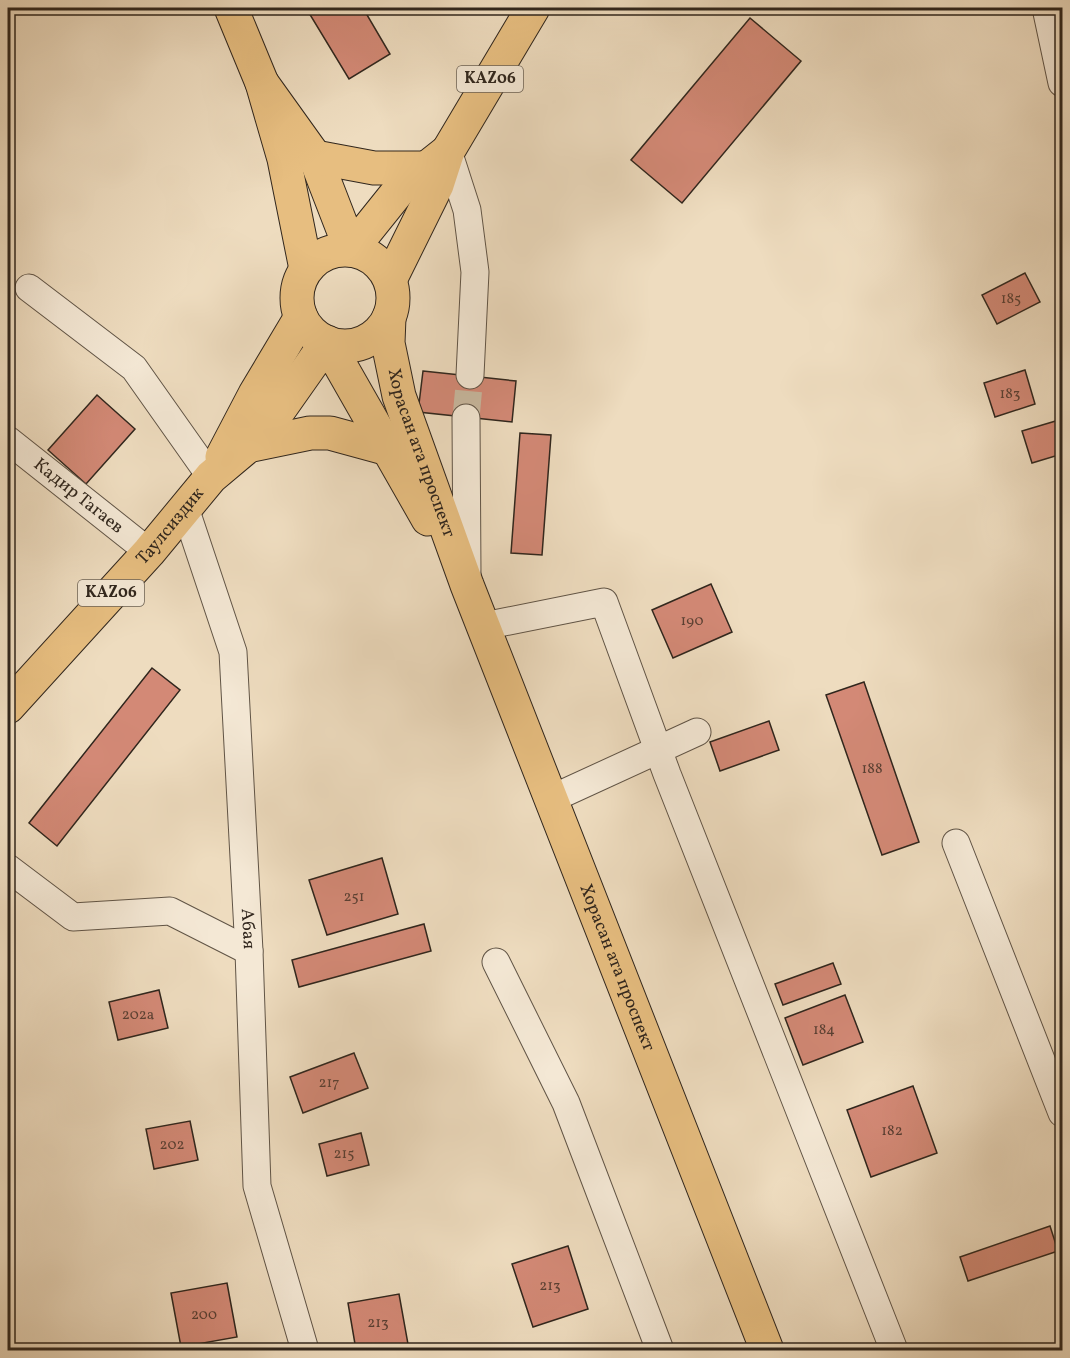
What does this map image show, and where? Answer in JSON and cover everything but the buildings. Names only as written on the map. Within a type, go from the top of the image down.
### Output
[{"type":"main road","points":[[231,8],[262,83],[284,159],[306,269]]},
{"type":"main road","name":"KAZ06","points":[[351,250],[400,189],[436,159],[533,8]]},
{"type":"main road","points":[[262,83],[315,157],[351,250]]},
{"type":"main road","points":[[315,157],[374,168],[436,159]]},
{"type":"main road","name":"KAZ06","points":[[390,280],[437,185],[436,159]]},
{"type":"main road","points":[[351,250],[374,259],[390,280],[393,292],[388,317],[382,328],[362,342],[350,345],[327,342],[308,328],[301,317],[297,293],[306,269],[326,253],[351,250]]},
{"type":"main road","name":"Таулсиздик","points":[[211,477],[255,394],[301,317]]},
{"type":"main road","name":"Хорасан ата проспект","points":[[388,317],[388,344],[399,396],[467,585],[767,1350]]},
{"type":"main road","name":"Таулсиздик","points":[[8,707],[149,552],[211,477],[248,446],[277,413],[327,342]]},
{"type":"main road","name":"Хорасан ата проспект","points":[[327,342],[385,448],[467,585]]},
{"type":"main road","points":[[248,446],[310,433],[330,433],[385,448]]},
{"type":"street","points":[[1046,8],[1062,82]]},
{"type":"street","points":[[436,159],[467,210],[475,272],[470,375]]},
{"type":"street","points":[[28,288],[134,368],[211,477]]},
{"type":"street","points":[[466,418],[467,585]]},
{"type":"street","name":"Кадир Тагаев","points":[[8,440],[149,552]]},
{"type":"street","name":"Абая","points":[[185,508],[232,652],[249,951],[257,1186],[305,1350]]},
{"type":"street","points":[[484,627],[604,602],[658,750],[894,1350]]},
{"type":"street","points":[[551,799],[697,732]]},
{"type":"street","points":[[956,843],[1062,1113]]},
{"type":"street","points":[[8,868],[73,917],[170,911],[249,951]]},
{"type":"street","points":[[496,962],[566,1103],[660,1350]]},
{"type":"tunnel","points":[[466,418],[470,375]]}]
